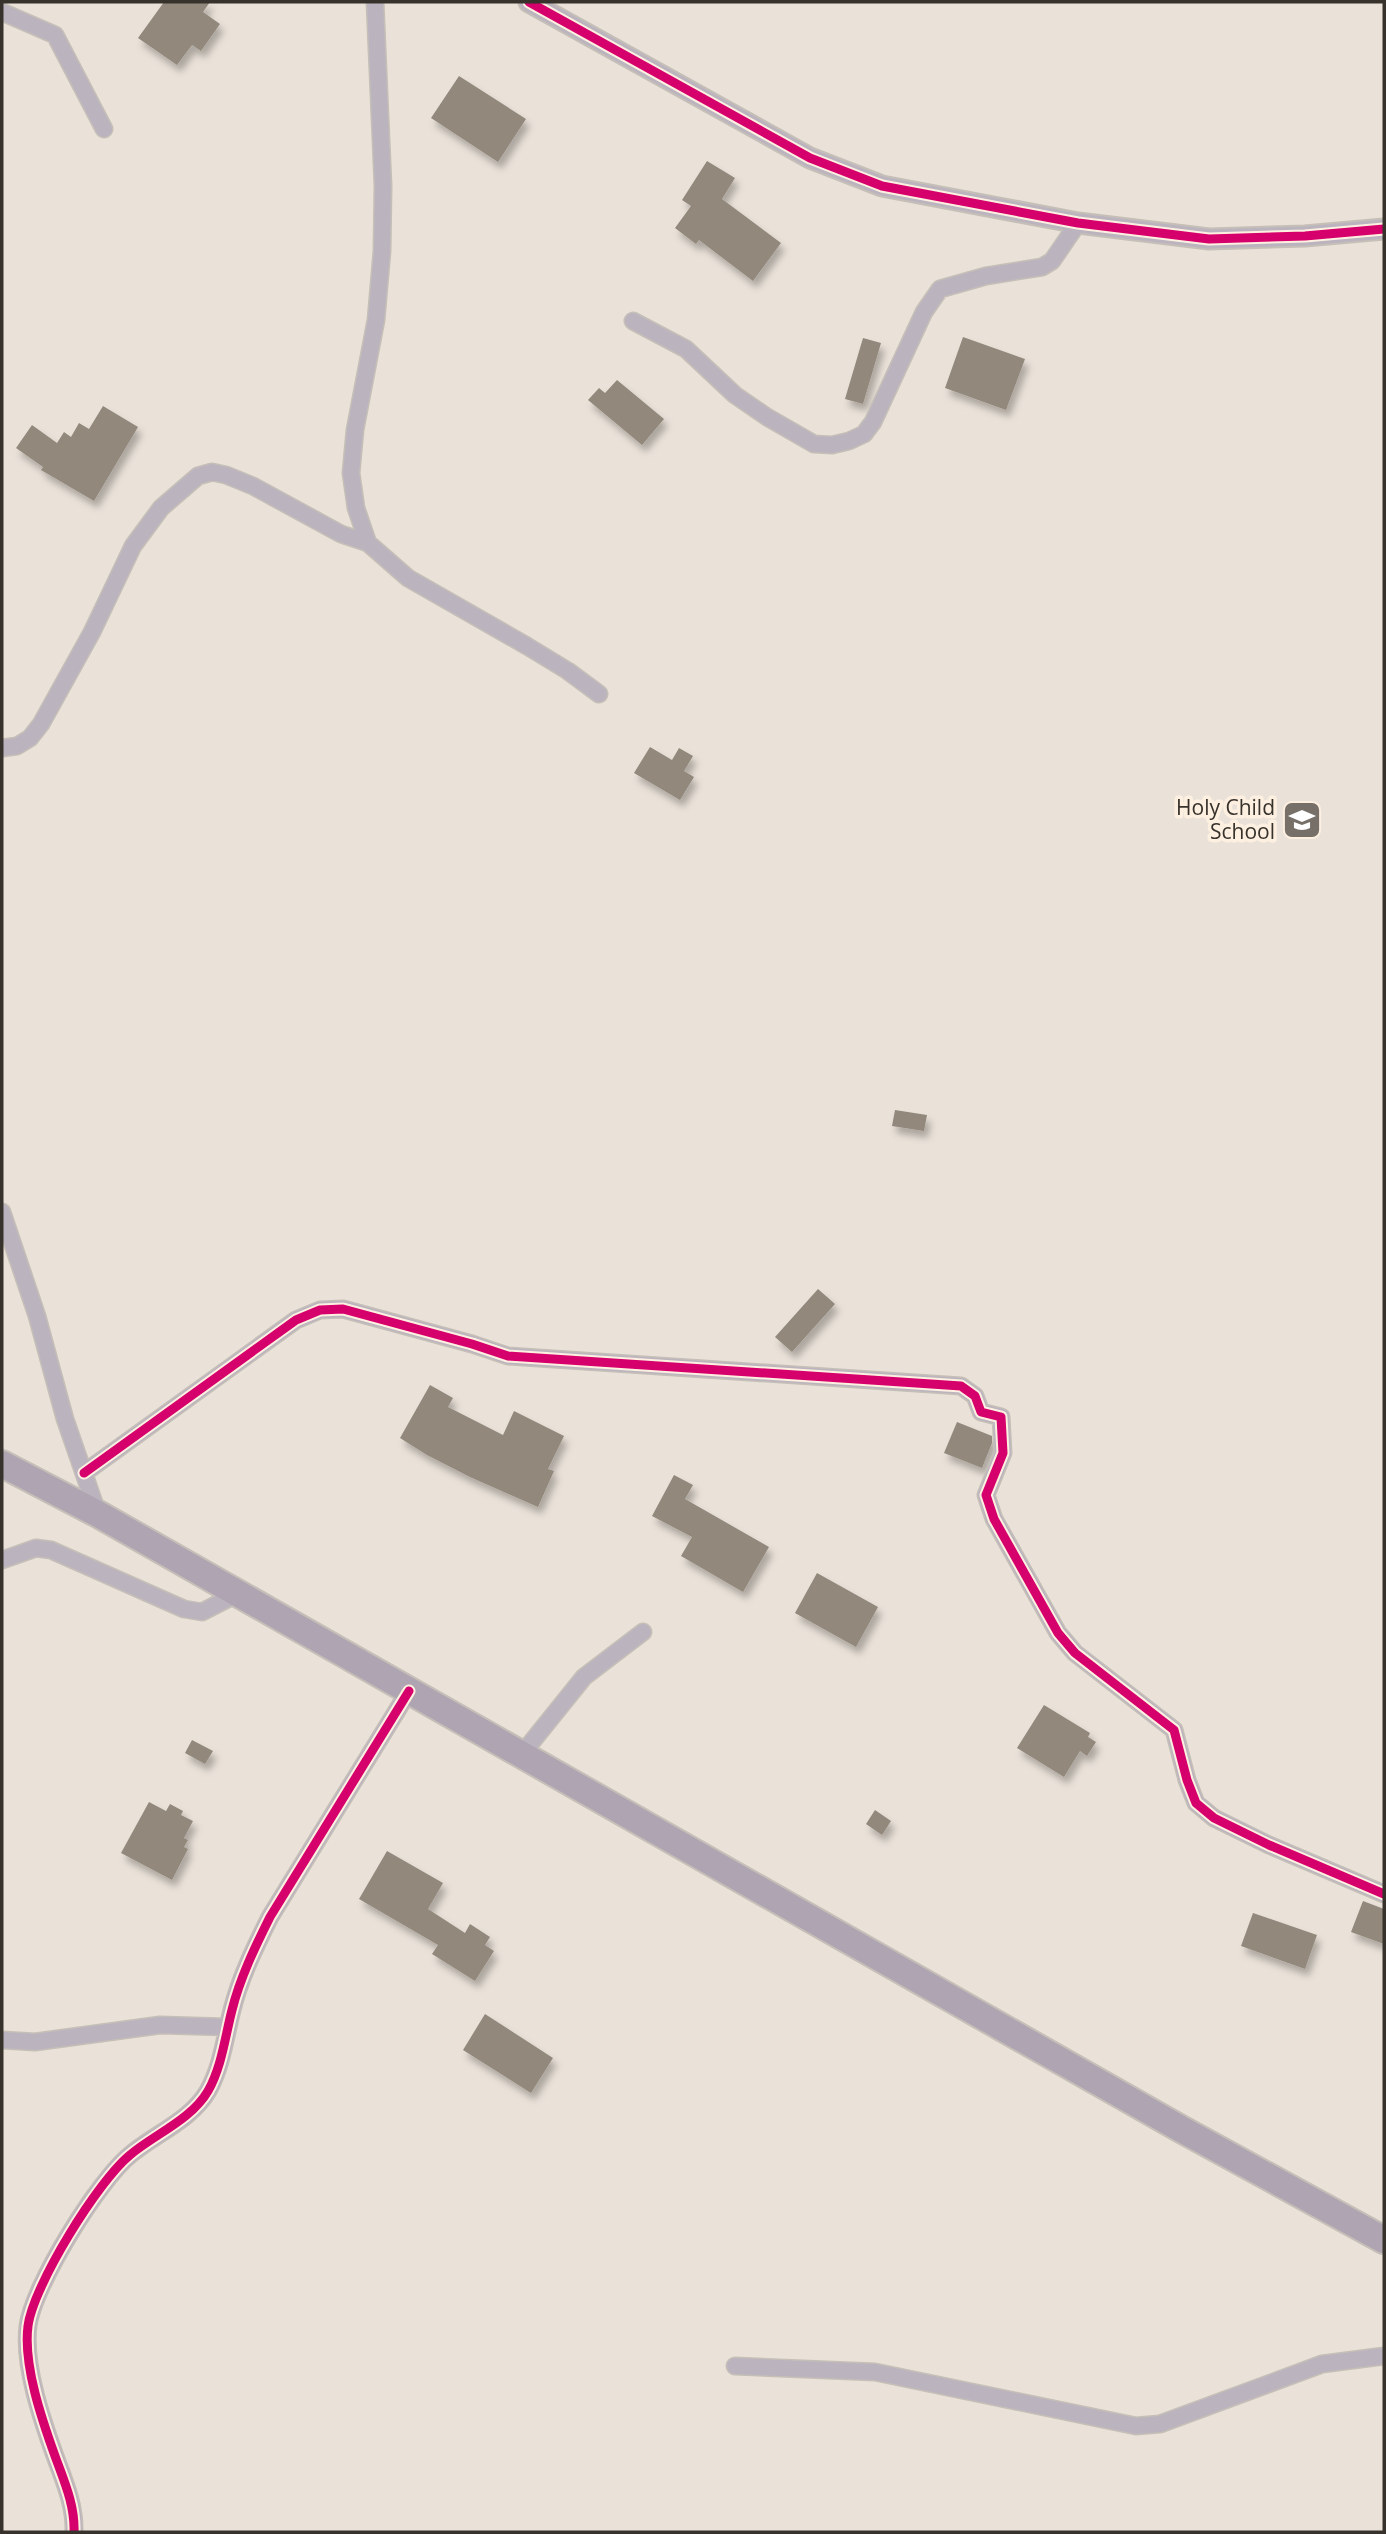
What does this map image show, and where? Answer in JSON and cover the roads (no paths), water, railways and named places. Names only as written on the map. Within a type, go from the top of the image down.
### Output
[{"type":"highway","points":[[2,1464],[98,1514],[1181,2129],[1384,2240]]},
{"type":"street","points":[[368,542],[356,508],[351,473],[355,430],[376,320],[382,262],[383,186],[375,2]]},
{"type":"street","points":[[529,2],[810,158],[882,186],[1078,223],[1209,239],[1305,236],[1384,229]]},
{"type":"street","points":[[2,12],[55,35],[104,128]]},
{"type":"street","points":[[633,321],[686,349],[735,395],[767,417],[814,444],[832,445],[864,434],[873,422],[924,312],[940,289],[986,276],[1042,267],[1052,261],[1078,223]]},
{"type":"street","points":[[2,748],[17,746],[30,738],[41,724],[92,632],[133,547],[161,508],[198,476],[212,472],[253,486],[341,534],[368,542],[408,578],[527,646],[599,694]]},
{"type":"street","points":[[2,1212],[37,1315],[65,1419],[98,1514]]},
{"type":"street","points":[[84,1473],[296,1320],[320,1310],[343,1309],[508,1356],[961,1387],[975,1396],[981,1412],[1001,1417],[1003,1453],[986,1495],[994,1519],[1058,1633],[1075,1653],[1174,1730],[1196,1803],[1214,1818],[1269,1845],[1384,1894]]},
{"type":"street","points":[[2,1560],[36,1548],[51,1550],[184,1609],[202,1612],[237,1594]]},
{"type":"street","points":[[522,1754],[584,1677],[643,1632]]},
{"type":"street","points":[[74,2532],[74,2507],[50,2443],[31,2372],[28,2326],[41,2284],[112,2172],[130,2155],[193,2109],[206,2094],[217,2074],[228,2027],[253,1951],[270,1917],[409,1691]]},
{"type":"street","points":[[2,2040],[59,2040],[160,2025],[228,2027]]},
{"type":"street","points":[[735,2366],[874,2372],[1136,2426],[1160,2424],[1322,2364],[1384,2356]]},
{"type":"place","name":"Holy Child School","points":[[1302,820]]}]
